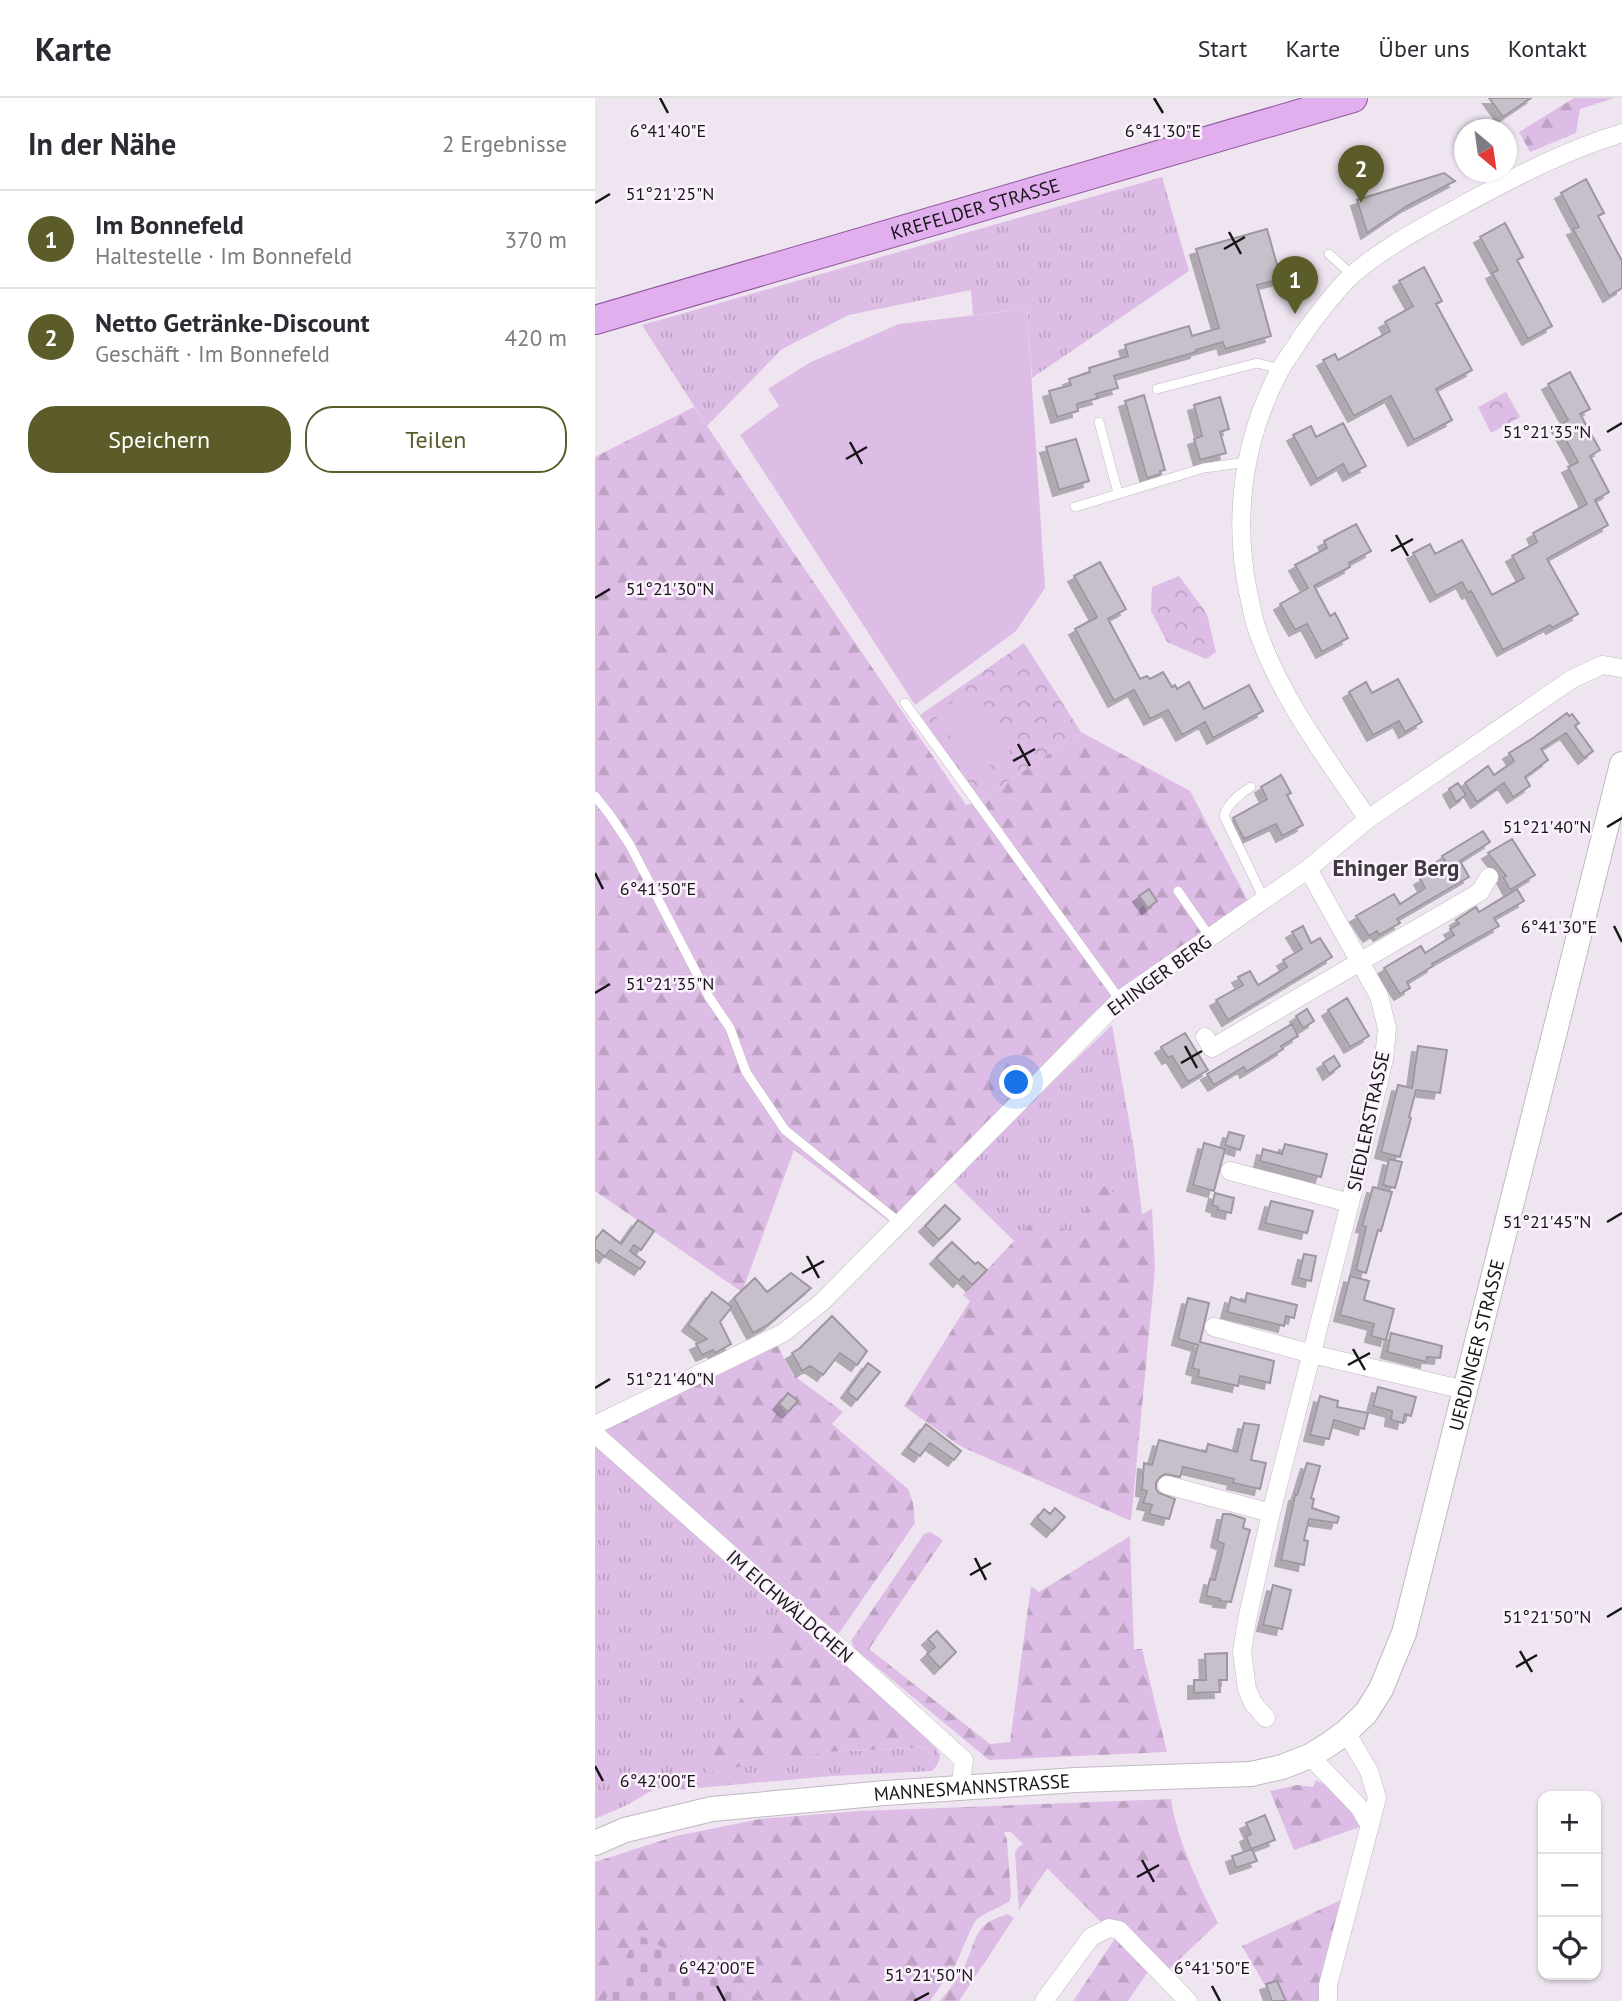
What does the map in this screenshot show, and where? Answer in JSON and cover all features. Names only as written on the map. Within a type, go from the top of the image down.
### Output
[{"type":"main road","name":"KREFELDER STRASSE","points":[[595,304],[1304,98]]},
{"type":"main road","name":"KREFELDER STRASSE","points":[[595,320],[1353,98]]},
{"type":"main road","name":"UERDINGER STRASSE","points":[[1346,1732],[1366,1713],[1381,1689],[1404,1633],[1622,764]]},
{"type":"main road","name":"MANNESMANNSTRASSE","points":[[595,1843],[625,1830],[712,1809],[885,1793],[1076,1780],[1251,1774],[1282,1768],[1310,1756],[1346,1732]]},
{"type":"street","points":[[1368,819],[1287,696],[1254,621],[1244,570],[1240,513],[1243,483],[1257,424],[1280,369],[1318,313],[1352,275],[1397,242],[1533,168],[1622,133]]},
{"type":"street","name":"EHINGER BERG","points":[[595,1425],[783,1333],[822,1302],[1120,1000],[1308,869],[1368,819],[1572,679],[1602,666],[1622,668]]},
{"type":"street","name":"SIEDLERSTRASSE","points":[[1266,1718],[1253,1703],[1247,1689],[1242,1652],[1247,1620],[1271,1513],[1350,1203],[1384,1059],[1387,1028],[1379,996],[1308,869]]},
{"type":"street","points":[[1205,1037],[1212,1048],[1480,891],[1489,877]]},
{"type":"street","name":"SIEDLERSTRASSE","points":[[1230,1171],[1350,1203]]},
{"type":"street","points":[[1214,1327],[1312,1354],[1465,1390]]},
{"type":"street","name":"IM EICHWÄLDCHEN","points":[[595,1434],[964,1760],[960,1788]]},
{"type":"street","points":[[1167,1485],[1271,1513]]},
{"type":"street","points":[[1328,2001],[1328,1985],[1377,1798],[1369,1771],[1346,1732]]},
{"type":"street","points":[[1310,1756],[1359,1807],[1370,1826]]},
{"type":"street","points":[[1044,2001],[1091,1937],[1109,1928],[1119,1930],[1188,2001]]},
{"type":"lane","points":[[1329,254],[1352,275]]},
{"type":"lane","points":[[1157,389],[1257,363],[1280,369]]},
{"type":"lane","points":[[1099,422],[1118,493]]},
{"type":"lane","points":[[1075,507],[1204,468],[1248,462]]},
{"type":"lane","points":[[905,703],[1120,1000]]},
{"type":"lane","points":[[1251,787],[1225,811],[1224,816],[1264,900]]},
{"type":"lane","points":[[595,796],[630,845],[709,997],[730,1028],[746,1072],[785,1130],[900,1223]]},
{"type":"lane","points":[[1178,891],[1210,937]]},
{"type":"green space","points":[[1574,98],[1614,98],[1580,109],[1576,133],[1530,152],[1519,132]]},
{"type":"green space","points":[[1162,177],[1189,271],[1032,378],[1027,309],[973,315],[971,290],[849,315],[782,349],[707,426],[642,325]]},
{"type":"green space","points":[[1027,309],[1045,588],[1016,631],[915,705],[740,435],[779,406],[768,389],[809,363],[899,324]]},
{"type":"green space","points":[[1506,392],[1520,417],[1491,433],[1478,407]]},
{"type":"green space","points":[[694,407],[966,805],[979,801],[1081,732],[1190,791],[1248,901],[1097,1009],[890,1222],[794,1150],[742,1292],[595,1191],[595,457]]},
{"type":"green space","points":[[1179,576],[1207,614],[1216,652],[1206,659],[1167,642],[1151,611],[1152,587]]},
{"type":"green space","points":[[1024,643],[1081,732],[979,801],[920,715]]},
{"type":"green space","points":[[972,688],[1015,747],[978,774],[935,715]]},
{"type":"green space","points":[[1112,1025],[1134,1149],[1142,1214],[1068,1233],[1045,1212],[1014,1241],[951,1179]]},
{"type":"green space","points":[[1104,1186],[1142,1214],[1152,1209],[1155,1270],[1131,1521],[960,1446],[904,1406],[970,1301],[963,1295],[1045,1211],[1068,1233]]},
{"type":"green space","points":[[777,1345],[793,1375],[843,1412],[832,1424],[908,1489],[913,1503],[915,1523],[836,1634],[602,1435],[602,1426]]},
{"type":"green space","points":[[595,1443],[779,1602],[827,1752],[935,1747],[939,1759],[932,1771],[832,1776],[676,1790],[675,1787],[661,1788],[595,1819]]},
{"type":"green space","points":[[930,1532],[943,1540],[869,1649],[990,1744],[1010,1742],[1031,1586],[1039,1592],[1130,1536],[1134,1649],[1142,1649],[1167,1752],[989,1760],[855,1649],[851,1641],[924,1534]]},
{"type":"green space","points":[[779,1602],[935,1747],[827,1752],[705,1773],[781,1614]]},
{"type":"green space","points":[[1316,1780],[1342,1800],[1360,1827],[1294,1850],[1270,1791],[1297,1785],[1313,1787]]},
{"type":"green space","points":[[1171,1799],[1183,1847],[1218,1923],[1167,1971],[1115,1920],[1105,1926],[1047,1868],[1019,1910],[1015,1853],[1023,1844],[1011,1832],[1004,1832],[1007,1840],[1011,1896],[1009,1902],[976,1920],[956,1964],[930,2001],[762,2001],[638,1935],[606,2001],[595,2001],[595,1862],[676,1836],[760,1819],[860,1811]]},
{"type":"green space","points":[[1343,1899],[1321,2001],[1274,2001],[1242,1946]]},
{"type":"green space","points":[[1008,1914],[1014,1918],[959,2001],[940,2001],[963,1970],[979,1932],[989,1922]]},
{"type":"green space","points":[[637,1934],[651,1941],[762,2001],[605,2001]]},
{"type":"green space","points":[[1116,1937],[1149,1970],[1128,2001],[1073,2001]]},
{"type":"building","points":[[1489,98],[1531,98],[1503,117]]},
{"type":"building","points":[[1444,173],[1454,180],[1407,206],[1367,233],[1357,200]]},
{"type":"building","points":[[1586,179],[1604,213],[1598,216],[1622,261],[1622,288],[1609,296],[1573,229],[1579,227],[1561,193]]},
{"type":"building","points":[[1505,223],[1523,257],[1517,260],[1552,326],[1528,339],[1492,273],[1498,270],[1480,237]]},
{"type":"building","points":[[1267,229],[1281,279],[1257,285],[1271,336],[1225,349],[1223,342],[1114,376],[1118,388],[1096,394],[1098,398],[1077,404],[1078,411],[1057,417],[1049,391],[1071,385],[1069,379],[1090,372],[1089,368],[1128,356],[1125,345],[1189,326],[1192,336],[1219,328],[1196,249]]},
{"type":"building","points":[[1424,267],[1442,301],[1436,304],[1472,370],[1436,389],[1452,420],[1414,440],[1391,396],[1354,416],[1323,360],[1335,354],[1338,360],[1390,331],[1385,322],[1413,306],[1399,281]]},
{"type":"building","points":[[1570,372],[1590,409],[1580,414],[1600,450],[1590,456],[1609,492],[1595,500],[1608,525],[1547,559],[1578,614],[1552,628],[1550,625],[1503,650],[1471,591],[1468,593],[1462,582],[1436,596],[1413,553],[1430,544],[1435,554],[1462,540],[1492,595],[1524,578],[1512,556],[1537,542],[1533,533],[1587,504],[1568,467],[1578,462],[1558,426],[1568,420],[1548,384]]},
{"type":"building","points":[[1144,395],[1165,470],[1147,478],[1125,401]]},
{"type":"building","points":[[1220,397],[1229,429],[1220,432],[1226,453],[1200,460],[1194,439],[1202,436],[1194,405]]},
{"type":"building","points":[[1343,423],[1366,466],[1349,475],[1343,464],[1317,479],[1293,435],[1311,426],[1316,437]]},
{"type":"building","points":[[1076,439],[1089,481],[1059,490],[1046,447]]},
{"type":"building","points":[[1356,524],[1371,551],[1349,563],[1350,567],[1314,586],[1330,616],[1335,613],[1348,638],[1322,652],[1307,624],[1295,630],[1280,604],[1308,588],[1295,565],[1327,548],[1324,541]]},
{"type":"building","points":[[1100,562],[1126,609],[1108,619],[1140,679],[1147,676],[1150,679],[1163,672],[1172,687],[1175,685],[1177,689],[1189,682],[1204,709],[1249,685],[1263,711],[1213,738],[1205,722],[1182,735],[1168,710],[1150,719],[1134,690],[1114,701],[1075,629],[1097,617],[1074,576]]},
{"type":"building","points":[[1398,679],[1422,722],[1405,732],[1399,721],[1373,735],[1349,692],[1366,682],[1372,693]]},
{"type":"building","points":[[1567,713],[1569,716],[1572,714],[1579,723],[1575,726],[1593,751],[1584,758],[1566,733],[1541,749],[1548,760],[1525,777],[1530,786],[1513,797],[1504,783],[1477,802],[1465,783],[1488,766],[1494,775],[1514,761],[1509,753]]},
{"type":"building","points":[[1281,775],[1291,793],[1287,795],[1303,825],[1282,836],[1276,824],[1244,839],[1233,818],[1267,799],[1261,787]]},
{"type":"building","points":[[1458,783],[1466,795],[1456,802],[1449,789]]},
{"type":"building","points":[[1483,831],[1490,842],[1460,861],[1469,877],[1397,919],[1400,923],[1379,935],[1377,931],[1369,936],[1356,916],[1394,894],[1400,904],[1425,888],[1420,879],[1447,864],[1442,856]]},
{"type":"building","points":[[1512,839],[1535,875],[1510,890],[1503,877],[1506,876],[1488,853]]},
{"type":"building","points":[[1149,889],[1157,901],[1148,908],[1139,896]]},
{"type":"building","points":[[1517,889],[1524,901],[1494,918],[1499,926],[1432,964],[1433,966],[1407,982],[1410,988],[1400,994],[1384,968],[1421,946],[1425,953],[1454,935],[1450,929],[1459,924],[1456,920],[1476,907],[1479,912]]},
{"type":"building","points":[[1303,926],[1311,943],[1320,938],[1332,957],[1228,1020],[1216,1000],[1243,985],[1238,977],[1250,971],[1258,985],[1287,967],[1283,960],[1302,949],[1292,932]]},
{"type":"building","points":[[1347,998],[1369,1036],[1350,1047],[1328,1010]]},
{"type":"building","points":[[1307,1009],[1314,1021],[1303,1028],[1296,1016]]},
{"type":"building","points":[[1292,1024],[1298,1036],[1281,1046],[1283,1049],[1246,1072],[1244,1067],[1214,1085],[1207,1074]]},
{"type":"building","points":[[1185,1033],[1208,1070],[1188,1082],[1172,1056],[1168,1058],[1161,1047]]},
{"type":"building","points":[[1418,1046],[1447,1050],[1442,1081],[1440,1093],[1416,1090],[1400,1157],[1381,1152],[1398,1085],[1412,1088]]},
{"type":"building","points":[[1334,1056],[1340,1066],[1329,1074],[1323,1063]]},
{"type":"building","points":[[1229,1132],[1244,1136],[1240,1150],[1225,1145]]},
{"type":"building","points":[[1204,1143],[1225,1149],[1214,1191],[1193,1185]]},
{"type":"building","points":[[1285,1144],[1327,1154],[1321,1177],[1260,1161],[1263,1149],[1282,1154]]},
{"type":"building","points":[[1389,1159],[1402,1162],[1395,1188],[1383,1185]]},
{"type":"building","points":[[1373,1187],[1392,1192],[1366,1273],[1356,1270],[1366,1227],[1362,1226]]},
{"type":"building","points":[[1215,1193],[1234,1198],[1231,1213],[1218,1210],[1218,1207],[1212,1205]]},
{"type":"building","points":[[1271,1201],[1313,1211],[1307,1233],[1265,1223]]},
{"type":"building","points":[[945,1205],[960,1219],[939,1240],[925,1226]]},
{"type":"building","points":[[638,1220],[654,1231],[641,1250],[634,1245],[630,1251],[645,1262],[640,1269],[610,1250],[605,1257],[595,1249],[595,1240],[603,1230],[621,1244]]},
{"type":"building","points":[[952,1242],[975,1264],[978,1262],[987,1270],[972,1285],[963,1276],[959,1281],[936,1258]]},
{"type":"building","points":[[1304,1254],[1316,1256],[1311,1281],[1298,1278]]},
{"type":"building","points":[[791,1273],[811,1288],[769,1324],[753,1333],[734,1298],[755,1278],[767,1292]]},
{"type":"building","points":[[1350,1276],[1369,1281],[1364,1300],[1394,1309],[1386,1340],[1371,1336],[1374,1324],[1340,1315]]},
{"type":"building","points":[[712,1292],[732,1307],[720,1322],[731,1344],[715,1353],[713,1350],[702,1355],[696,1344],[707,1339],[688,1325]]},
{"type":"building","points":[[1247,1293],[1297,1305],[1294,1318],[1286,1316],[1284,1326],[1227,1312],[1231,1297],[1245,1302]]},
{"type":"building","points":[[1188,1298],[1209,1303],[1200,1342],[1274,1361],[1270,1383],[1240,1376],[1238,1386],[1198,1377],[1199,1370],[1192,1368],[1198,1345],[1178,1339]]},
{"type":"building","points":[[832,1316],[867,1351],[857,1365],[840,1353],[823,1375],[810,1366],[802,1371],[792,1353]]},
{"type":"building","points":[[1391,1333],[1442,1346],[1440,1358],[1427,1357],[1426,1362],[1387,1352]]},
{"type":"building","points":[[868,1363],[880,1372],[857,1400],[847,1392]]},
{"type":"building","points":[[1378,1387],[1416,1397],[1411,1416],[1405,1414],[1403,1423],[1391,1420],[1392,1411],[1373,1406]]},
{"type":"building","points":[[788,1393],[798,1401],[788,1412],[779,1404]]},
{"type":"building","points":[[1320,1396],[1338,1401],[1337,1407],[1368,1413],[1364,1429],[1334,1420],[1329,1439],[1310,1435]]},
{"type":"building","points":[[1244,1423],[1259,1425],[1251,1460],[1266,1463],[1260,1489],[1233,1483],[1234,1479],[1183,1467],[1180,1477],[1165,1474],[1156,1483],[1159,1493],[1175,1499],[1169,1519],[1149,1514],[1152,1505],[1143,1503],[1147,1491],[1142,1490],[1144,1463],[1152,1465],[1159,1440],[1206,1452],[1208,1444],[1237,1452]]},
{"type":"building","points":[[926,1424],[961,1451],[954,1460],[930,1443],[920,1456],[908,1448]]},
{"type":"building","points":[[1307,1463],[1320,1466],[1311,1498],[1314,1499],[1312,1508],[1339,1517],[1337,1523],[1309,1519],[1304,1540],[1308,1541],[1304,1565],[1281,1560],[1295,1495]]},
{"type":"building","points":[[1055,1508],[1065,1517],[1052,1531],[1037,1518],[1044,1509],[1050,1514]]},
{"type":"building","points":[[1223,1514],[1245,1519],[1243,1528],[1250,1530],[1231,1602],[1206,1596],[1210,1579],[1215,1580],[1224,1544],[1217,1541]]},
{"type":"building","points":[[1273,1585],[1291,1590],[1282,1629],[1263,1625]]},
{"type":"building","points":[[937,1631],[956,1652],[940,1668],[927,1654],[935,1647],[928,1639]]},
{"type":"building","points":[[1227,1653],[1227,1680],[1219,1680],[1220,1692],[1194,1693],[1194,1680],[1206,1680],[1205,1654]]},
{"type":"building","points":[[1265,1815],[1275,1840],[1251,1849],[1246,1836],[1251,1834],[1246,1823]]},
{"type":"building","points":[[1252,1849],[1257,1861],[1236,1868],[1232,1856]]},
{"type":"building","points":[[1277,1981],[1286,2001],[1272,2001],[1266,1984]]},
{"type":"place","name":"Netto Getränke-Discount","points":[[1361,203]]},
{"type":"place","name":"Im Bonnefeld","points":[[1295,314]]},
{"type":"district","name":"Ehinger Berg","points":[[1396,867]]}]
